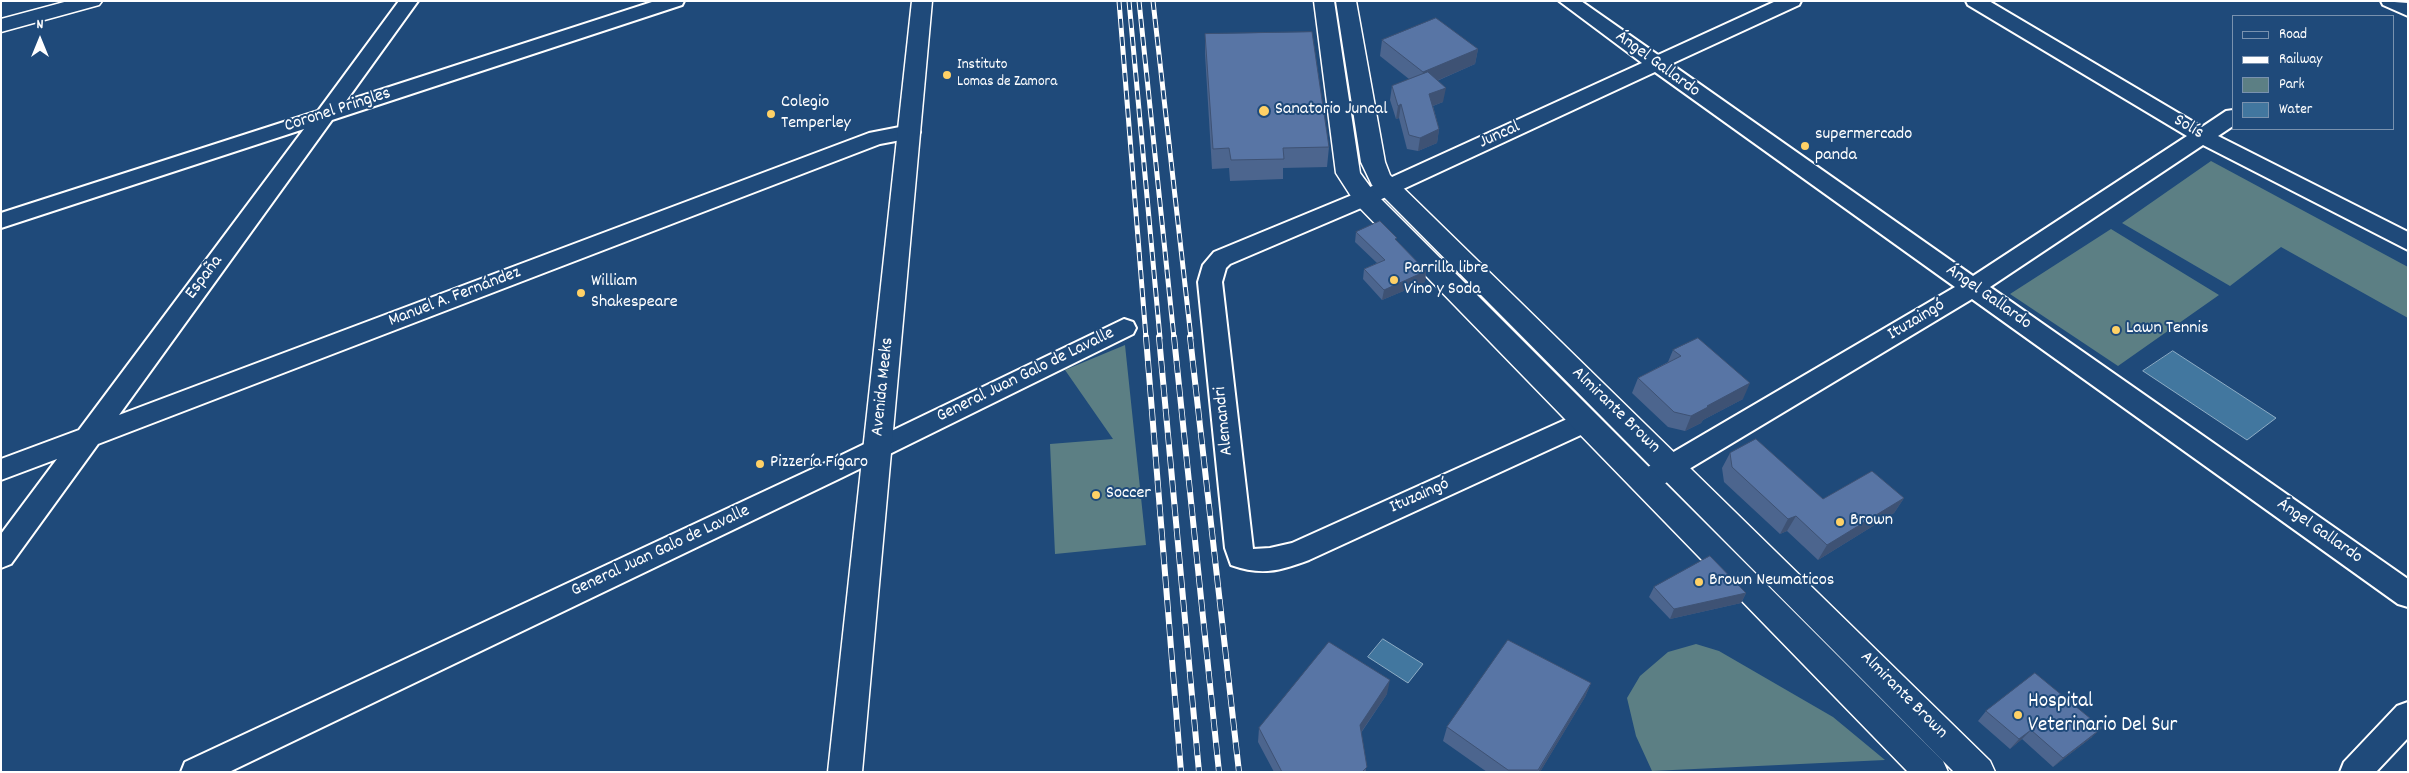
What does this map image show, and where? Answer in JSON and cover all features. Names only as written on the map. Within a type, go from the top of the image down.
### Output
[{"type":"main road","points":[[1,26],[92,1]]},
{"type":"main road","name":"Avenida Meeks","points":[[845,772],[922,1]]},
{"type":"main road","name":"Almirante Brown","points":[[1324,1],[1348,173],[1352,181],[1376,192],[1671,466],[1978,772]]},
{"type":"main road","name":"Almirante Brown","points":[[1346,1],[1373,162],[1380,179],[1376,192]]},
{"type":"main road","name":"Almirante Brown","points":[[1376,192],[1586,422],[1931,772]]},
{"type":"street","name":"España","points":[[1,556],[410,1]]},
{"type":"street","name":"Coronel Pringles","points":[[1,221],[675,1]]},
{"type":"street","name":"Ángel Gallardo","points":[[1568,1],[2408,595]]},
{"type":"street","name":"Juncal","points":[[1212,273],[1222,258],[1376,192],[1792,1]]},
{"type":"street","name":"Solís","points":[[1975,1],[2202,136],[2408,242]]},
{"type":"street","name":"Ituzaingó","points":[[1645,482],[1973,287],[2232,117]]},
{"type":"street","name":"Manuel A. Fernández","points":[[1,470],[876,138],[910,132]]},
{"type":"street","name":"Alemandri","points":[[1212,273],[1210,282],[1239,548],[1242,557],[1252,562]]},
{"type":"street","name":"General Juan Galo de Lavalle","points":[[196,772],[877,448],[1124,328]]},
{"type":"street","name":"Ituzaingó","points":[[1252,562],[1275,560],[1299,552],[1586,422]]},
{"type":"street","points":[[2355,772],[2408,716]]},
{"type":"green space","points":[[2211,161],[2408,267],[2408,318],[2281,247],[2230,286],[2122,223]]},
{"type":"green space","name":"Lawn Tennis","points":[[2111,229],[2219,295],[2118,366],[2010,294]]},
{"type":"green space","name":"Soccer","points":[[1125,345],[1146,545],[1055,554],[1050,444],[1113,439],[1065,370]]},
{"type":"green space","points":[[1696,644],[1719,651],[1833,717],[1885,760],[1652,771],[1636,736],[1627,698],[1640,676],[1668,652]]},
{"type":"water","points":[[2173,351],[2276,418],[2247,440],[2143,371]]},
{"type":"water","points":[[1383,639],[1423,664],[1408,683],[1368,657]]},
{"type":"building","points":[[1436,18],[1478,49],[1423,72],[1382,40]]},
{"type":"building","name":"Sanatorio Juncal","points":[[1312,32],[1329,147],[1283,148],[1284,159],[1231,160],[1229,148],[1213,149],[1205,34]]},
{"type":"building","points":[[1428,72],[1446,88],[1429,94],[1439,129],[1420,138],[1409,135],[1401,104],[1398,106],[1392,86]]},
{"type":"building","points":[[1380,221],[1426,271],[1384,290],[1364,269],[1385,260],[1356,232]]},
{"type":"building","points":[[1698,338],[1750,383],[1691,416],[1674,412],[1638,378],[1681,356],[1673,350]]},
{"type":"building","points":[[1756,439],[1823,499],[1872,471],[1904,498],[1827,545],[1796,516],[1788,519],[1732,467],[1730,453]]},
{"type":"building","name":"Brown Neumaticos","points":[[1710,556],[1746,593],[1674,609],[1654,587]]},
{"type":"building","points":[[1508,640],[1591,683],[1538,770],[1508,770],[1447,727]]},
{"type":"building","points":[[1329,642],[1390,680],[1360,725],[1367,767],[1362,772],[1282,772],[1259,728]]},
{"type":"building","points":[[2035,673],[2102,728],[2063,758],[2031,730],[2019,739],[1986,711]]},
{"type":"railway","points":[[1119,1],[1146,338]]},
{"type":"railway","points":[[1129,1],[1160,338]]},
{"type":"railway","points":[[1139,1],[1174,338]]},
{"type":"railway","points":[[1153,1],[1191,338]]},
{"type":"railway","points":[[1146,337],[1181,772]]},
{"type":"railway","points":[[1159,337],[1199,772]]},
{"type":"railway","points":[[1174,337],[1219,772]]},
{"type":"railway","points":[[1190,337],[1239,772]]},
{"type":"place","name":"Instituto Lomas de Zamora","points":[[947,75]]},
{"type":"place","name":"Sanatorio Juncal","points":[[1264,111]]},
{"type":"place","name":"Colegio Temperley","points":[[771,114]]},
{"type":"place","name":"supermercado panda","points":[[1805,146]]},
{"type":"place","name":"Parrilla libre Vino y Soda","points":[[1394,280]]},
{"type":"place","name":"William Shakespeare","points":[[581,293]]},
{"type":"place","name":"Lawn Tennis","points":[[2116,330]]},
{"type":"place","name":"Pizzería Fígaro","points":[[760,464]]},
{"type":"place","name":"Soccer","points":[[1096,495]]},
{"type":"place","name":"Brown","points":[[1840,522]]},
{"type":"place","name":"Brown Neumaticos","points":[[1699,582]]},
{"type":"place","name":"Hospital Veterinario Del Sur","points":[[2018,715]]}]
